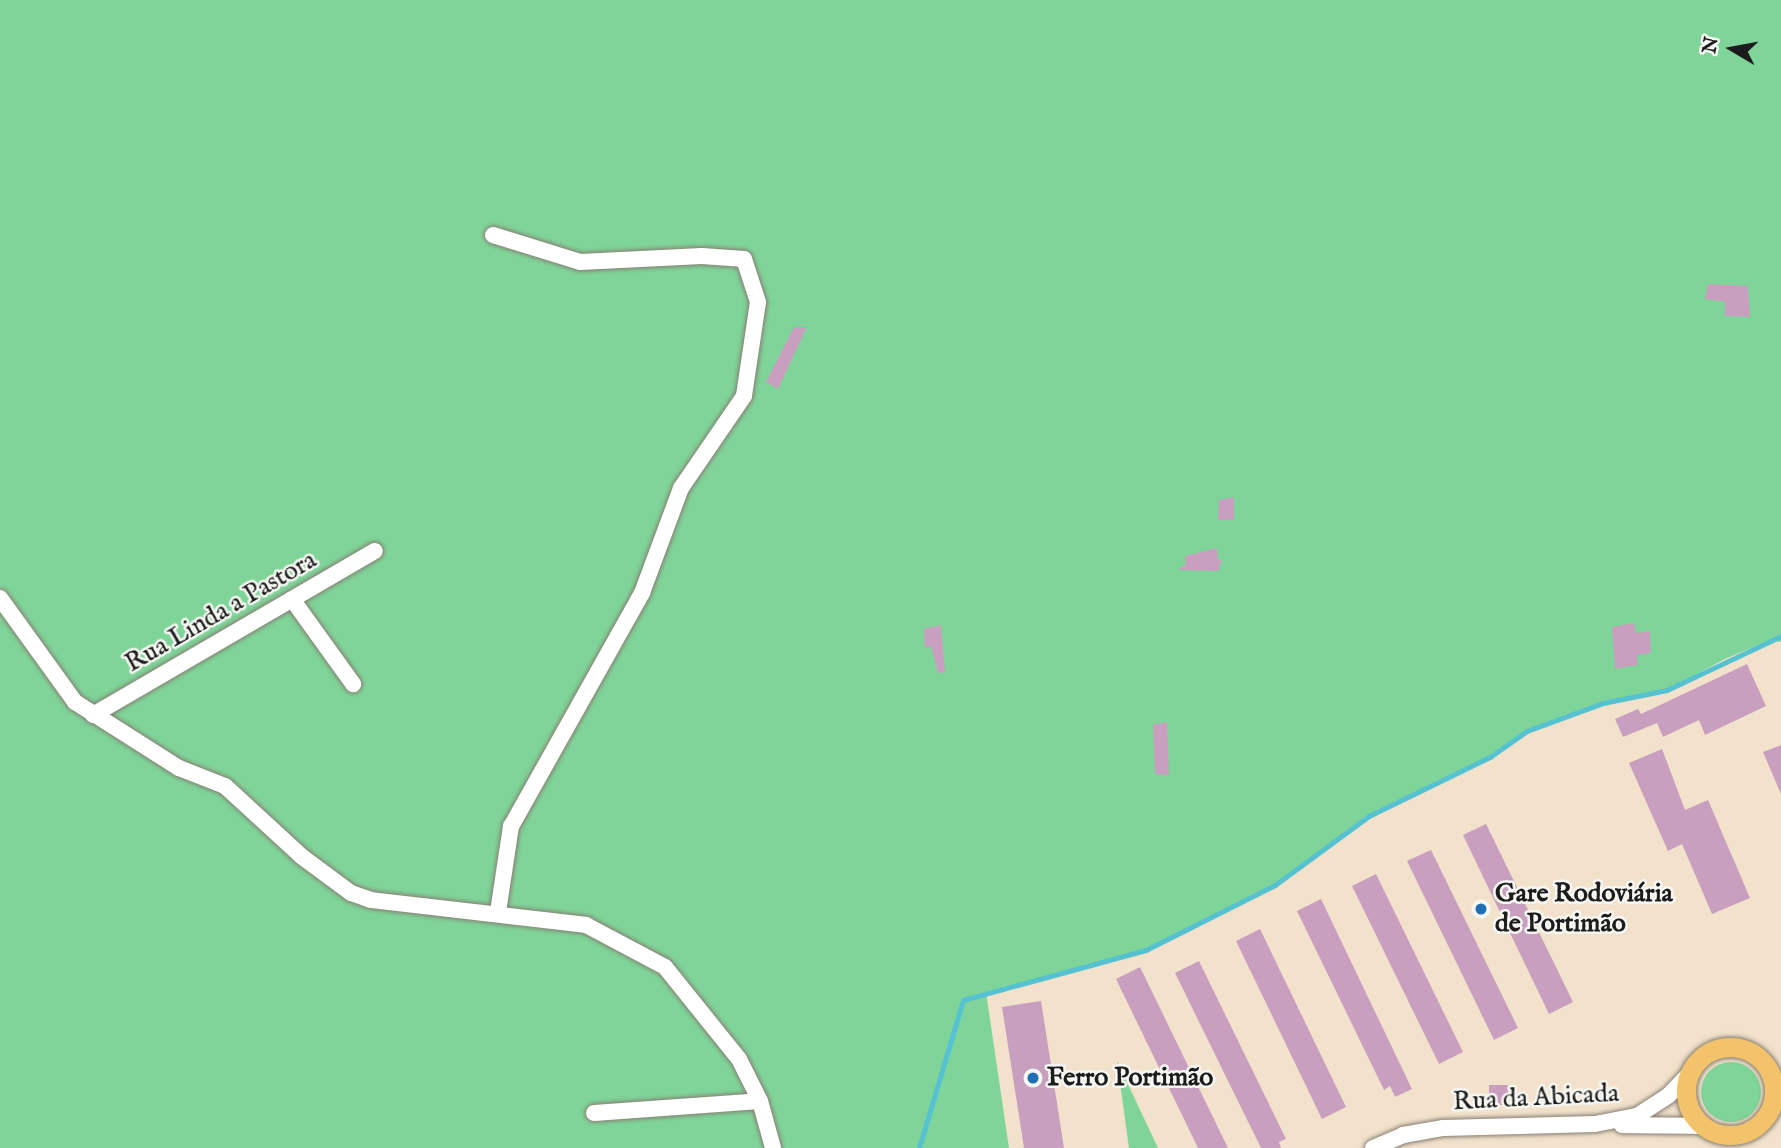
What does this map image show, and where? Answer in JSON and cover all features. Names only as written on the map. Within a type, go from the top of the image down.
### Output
[{"type":"main road","points":[[1731,1148],[1708,1129],[1687,1103],[1689,1074],[1714,1050],[1731,1047],[1781,1061]]},
{"type":"main road","points":[[1708,1129],[1731,1136],[1750,1131],[1765,1119],[1778,1102],[1773,1081],[1759,1057]]},
{"type":"street","points":[[493,235],[580,262],[702,256],[744,259],[758,302],[744,396],[681,488],[642,593],[511,826],[498,912]]},
{"type":"street","name":"Rua Linda a Pastora","points":[[93,715],[375,551]]},
{"type":"street","points":[[0,598],[58,683],[93,715],[179,768],[225,786],[301,856],[351,893],[370,900],[498,912],[586,925],[665,967],[739,1059],[760,1101],[773,1148]]},
{"type":"street","points":[[292,599],[353,684]]},
{"type":"street","name":"Rua da Abicada","points":[[1373,1148],[1404,1135],[1443,1128],[1595,1124],[1637,1116],[1668,1097],[1689,1074]]},
{"type":"street","points":[[594,1113],[760,1101]]},
{"type":"street","points":[[1595,1124],[1708,1129]]},
{"type":"green space","points":[[0,0],[1781,0],[1781,642],[1770,640],[1725,659],[1667,690],[1603,703],[1527,731],[1490,757],[1369,816],[1275,885],[1147,950],[986,992],[1009,1148],[0,1148]]},
{"type":"green space","points":[[1117,1061],[1158,1148],[1129,1148]]},
{"type":"green space","points":[[1731,1062],[1752,1071],[1761,1092],[1752,1113],[1731,1122],[1710,1113],[1701,1092],[1710,1071]]},
{"type":"building","points":[[1708,284],[1748,286],[1750,317],[1725,316],[1725,302],[1705,299]]},
{"type":"building","points":[[794,327],[807,327],[778,389],[766,382]]},
{"type":"building","points":[[1234,497],[1234,520],[1218,520],[1219,500]]},
{"type":"building","points":[[1217,548],[1218,559],[1222,560],[1218,571],[1178,570],[1186,564],[1185,556]]},
{"type":"building","points":[[1634,623],[1636,633],[1650,631],[1651,653],[1637,655],[1638,665],[1615,669],[1612,627]]},
{"type":"building","points":[[941,625],[945,672],[938,673],[931,646],[925,648],[924,629]]},
{"type":"building","points":[[1747,664],[1766,706],[1705,735],[1699,720],[1663,737],[1657,723],[1623,737],[1615,719],[1638,709],[1641,714]]},
{"type":"building","points":[[1167,722],[1169,775],[1155,774],[1153,725]]},
{"type":"building","points":[[1781,745],[1781,794],[1763,752]]},
{"type":"building","points":[[1662,749],[1685,810],[1708,800],[1750,898],[1712,914],[1682,844],[1668,851],[1629,763]]},
{"type":"building","points":[[1486,824],[1573,1002],[1549,1014],[1463,835]]},
{"type":"building","points":[[1431,850],[1518,1028],[1494,1040],[1407,861]]},
{"type":"building","points":[[1376,874],[1463,1052],[1439,1064],[1352,886]]},
{"type":"building","points":[[1321,899],[1412,1089],[1395,1097],[1390,1086],[1384,1090],[1297,911]]},
{"type":"building","points":[[1260,929],[1346,1107],[1322,1119],[1236,941]]},
{"type":"building","points":[[1199,961],[1286,1139],[1279,1142],[1281,1148],[1261,1148],[1175,973]]},
{"type":"building","points":[[1140,967],[1228,1148],[1198,1148],[1116,979]]},
{"type":"building","name":"Ferro Portimão","points":[[1041,1001],[1064,1148],[1024,1148],[1002,1007]]},
{"type":"building","points":[[1489,1085],[1508,1085],[1508,1105],[1489,1105]]},
{"type":"waterway","points":[[919,1148],[963,1000],[1146,950],[1275,885],[1369,816],[1490,757],[1527,731],[1603,703],[1667,690],[1781,636]]},
{"type":"place","name":"Gare Rodoviária de Portimão","points":[[1481,909]]},
{"type":"place","name":"Ferro Portimão","points":[[1033,1078]]}]
